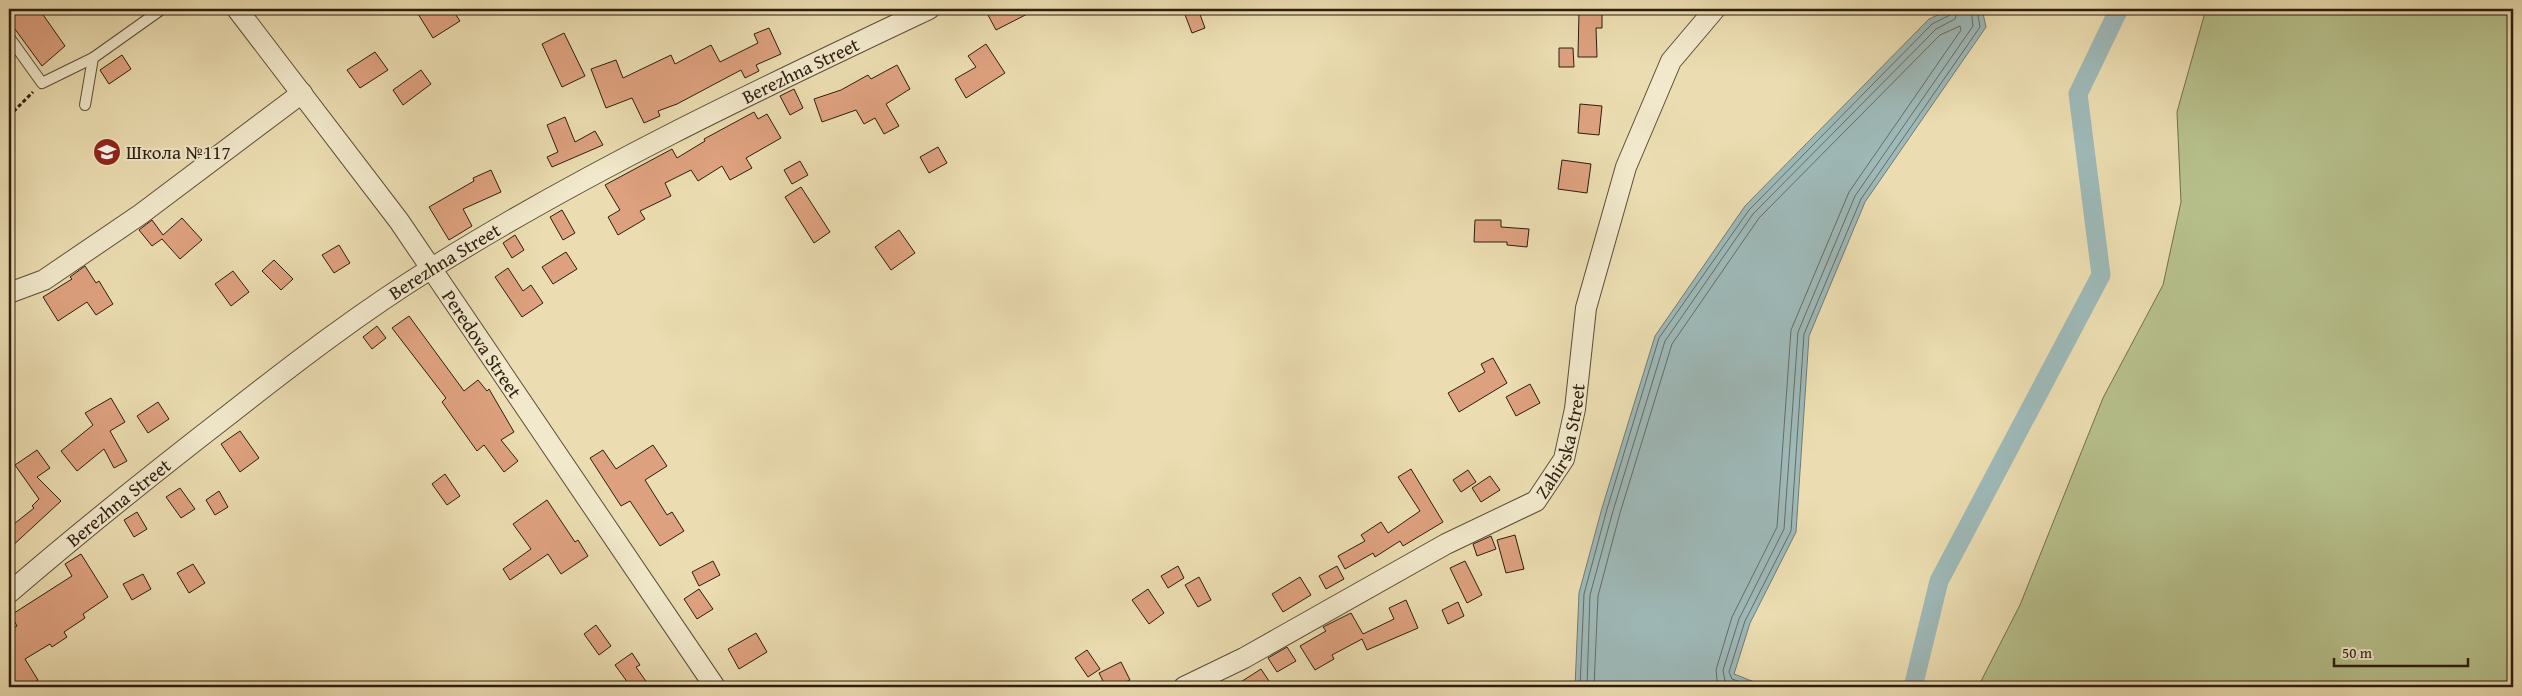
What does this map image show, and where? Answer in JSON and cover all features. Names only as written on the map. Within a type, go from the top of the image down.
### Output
[{"type":"street","name":"Peredova Street","points":[[238,9],[400,221],[715,687]]},
{"type":"street","name":"Berezhna Street","points":[[9,593],[102,513],[332,334],[432,268],[599,171],[771,83],[929,9]]},
{"type":"street","name":"Zahirska Street","points":[[1184,687],[1244,658],[1446,544],[1536,501],[1564,459],[1575,409],[1586,308],[1626,167],[1671,61],[1715,9]]},
{"type":"street","points":[[9,293],[44,280],[141,214],[302,93]]},
{"type":"lane","points":[[9,37],[42,83],[94,58],[162,9]]},
{"type":"lane","points":[[85,105],[94,58]]},
{"type":"path","points":[[9,116],[42,83]]},
{"type":"green space","points":[[2206,9],[2513,9],[2513,687],[1978,687],[2020,605],[2103,398],[2163,285],[2181,202],[2177,112]]},
{"type":"water","points":[[1951,9],[1982,9],[1986,27],[1865,202],[1809,336],[1796,532],[1750,623],[1734,674],[1767,687],[1575,687],[1579,593],[1602,508],[1655,336],[1745,206],[1929,19]]},
{"type":"building","points":[[9,9],[39,9],[65,46],[42,66],[9,21]]},
{"type":"building","points":[[415,9],[452,9],[460,21],[433,38]]},
{"type":"building","points":[[1000,9],[1037,9],[996,30],[988,15]]},
{"type":"building","points":[[1198,9],[1205,28],[1192,33],[1184,12]]},
{"type":"building","points":[[1579,10],[1602,10],[1602,28],[1596,28],[1597,57],[1578,57]]},
{"type":"building","points":[[769,28],[781,54],[756,65],[759,71],[745,78],[741,70],[677,104],[658,111],[660,116],[644,123],[632,98],[606,108],[591,69],[616,60],[623,78],[671,55],[675,64],[711,45],[720,62],[758,43],[754,34]]},
{"type":"building","points":[[564,33],[585,76],[562,87],[542,44]]},
{"type":"building","points":[[986,44],[1005,73],[966,98],[955,79],[976,67],[968,56]]},
{"type":"building","points":[[1559,48],[1573,48],[1574,67],[1559,67]]},
{"type":"building","points":[[375,52],[388,70],[360,88],[347,70]]},
{"type":"building","points":[[122,55],[131,69],[109,84],[100,70]]},
{"type":"building","points":[[897,65],[910,89],[886,104],[899,126],[884,134],[875,118],[864,124],[856,110],[822,122],[814,99],[841,90],[868,75],[871,79]]},
{"type":"building","points":[[421,70],[431,84],[403,105],[393,90]]},
{"type":"building","points":[[794,89],[803,108],[790,115],[780,96]]},
{"type":"building","points":[[1580,104],[1602,106],[1599,135],[1578,133]]},
{"type":"building","points":[[754,112],[758,119],[767,114],[781,138],[746,158],[752,168],[730,180],[722,166],[698,181],[691,170],[665,183],[671,196],[640,211],[645,219],[618,235],[608,217],[620,210],[605,185],[672,149],[677,158],[705,141],[704,139]]},
{"type":"building","points":[[565,117],[575,142],[595,131],[603,145],[552,167],[547,157],[558,152],[547,125]]},
{"type":"building","points":[[938,147],[947,163],[929,173],[920,157]]},
{"type":"building","points":[[1562,160],[1591,164],[1587,193],[1558,189]]},
{"type":"building","points":[[800,161],[808,175],[792,184],[784,170]]},
{"type":"building","points":[[491,170],[501,192],[463,209],[472,226],[449,240],[429,207],[474,181],[473,178]]},
{"type":"building","points":[[801,187],[830,232],[814,243],[785,197]]},
{"type":"building","points":[[562,210],[575,233],[563,240],[550,217]]},
{"type":"building","points":[[182,218],[202,240],[180,259],[162,239],[152,246],[139,230],[152,220],[163,235]]},
{"type":"building","points":[[1475,220],[1501,220],[1501,227],[1529,229],[1527,247],[1507,245],[1507,242],[1474,242]]},
{"type":"building","points":[[899,230],[915,253],[891,270],[875,247]]},
{"type":"building","points":[[515,235],[524,250],[512,258],[503,243]]},
{"type":"building","points":[[339,245],[350,263],[334,273],[322,255]]},
{"type":"building","points":[[566,252],[577,269],[553,284],[542,267]]},
{"type":"building","points":[[274,260],[293,279],[281,290],[262,271]]},
{"type":"building","points":[[85,266],[96,283],[99,281],[113,304],[96,315],[87,302],[58,321],[43,297],[72,279],[70,277]]},
{"type":"building","points":[[508,268],[523,291],[531,285],[543,303],[522,317],[495,277]]},
{"type":"building","points":[[233,271],[249,292],[231,306],[215,284]]},
{"type":"building","points":[[409,316],[464,391],[478,380],[487,391],[489,389],[514,432],[501,440],[518,461],[504,472],[484,445],[477,451],[442,402],[446,398],[392,328]]},
{"type":"building","points":[[377,326],[386,338],[372,349],[363,337]]},
{"type":"building","points":[[1493,358],[1507,383],[1459,412],[1448,393],[1485,372],[1481,364]]},
{"type":"building","points":[[1530,384],[1540,403],[1516,416],[1506,397]]},
{"type":"building","points":[[111,398],[125,422],[110,431],[127,461],[114,468],[104,449],[77,471],[61,451],[93,425],[85,413]]},
{"type":"building","points":[[158,402],[169,419],[148,433],[137,416]]},
{"type":"building","points":[[240,431],[259,458],[240,472],[221,444]]},
{"type":"building","points":[[653,445],[667,466],[645,480],[667,515],[672,512],[684,531],[660,546],[630,501],[621,506],[590,458],[603,450],[616,469]]},
{"type":"building","points":[[37,450],[50,468],[37,477],[61,501],[9,549],[9,528],[34,508],[32,506],[39,499],[15,465]]},
{"type":"building","points":[[1411,469],[1443,522],[1403,546],[1400,541],[1375,557],[1373,553],[1345,569],[1338,556],[1365,541],[1361,535],[1381,522],[1388,533],[1420,511],[1398,477]]},
{"type":"building","points":[[1468,470],[1476,482],[1461,492],[1453,480]]},
{"type":"building","points":[[445,474],[460,496],[447,505],[432,484]]},
{"type":"building","points":[[1490,476],[1500,490],[1481,502],[1472,488]]},
{"type":"building","points":[[180,488],[195,509],[181,518],[166,497]]},
{"type":"building","points":[[219,491],[228,507],[215,515],[206,500]]},
{"type":"building","points":[[547,500],[575,542],[578,540],[588,556],[561,574],[548,554],[510,580],[503,569],[531,549],[513,524]]},
{"type":"building","points":[[137,512],[147,529],[134,537],[124,520]]},
{"type":"building","points":[[1515,535],[1524,569],[1506,573],[1497,540]]},
{"type":"building","points":[[1491,536],[1496,549],[1477,556],[1473,544]]},
{"type":"building","points":[[81,554],[108,597],[83,614],[85,618],[64,632],[67,637],[52,647],[50,644],[25,659],[38,680],[26,687],[15,687],[9,676],[9,631],[17,626],[11,615],[72,576],[65,564]]},
{"type":"building","points":[[713,561],[720,575],[699,586],[692,572]]},
{"type":"building","points":[[1465,561],[1482,595],[1467,603],[1450,568]]},
{"type":"building","points":[[193,564],[205,583],[189,593],[177,573]]},
{"type":"building","points":[[1178,566],[1184,578],[1168,588],[1161,576]]},
{"type":"building","points":[[1337,566],[1344,579],[1326,589],[1319,576]]},
{"type":"building","points":[[143,574],[151,589],[132,600],[123,584]]},
{"type":"building","points":[[1199,577],[1211,600],[1198,607],[1185,585]]},
{"type":"building","points":[[1300,577],[1311,595],[1283,612],[1272,594]]},
{"type":"building","points":[[699,589],[713,609],[697,619],[684,599]]},
{"type":"building","points":[[1148,589],[1164,613],[1149,624],[1132,600]]},
{"type":"building","points":[[1406,600],[1418,628],[1367,650],[1362,639],[1332,655],[1334,659],[1315,670],[1300,646],[1326,631],[1323,627],[1351,613],[1363,634],[1394,619],[1389,608]]},
{"type":"building","points":[[1458,602],[1464,616],[1448,624],[1442,610]]},
{"type":"building","points":[[596,625],[611,646],[599,655],[584,634]]},
{"type":"building","points":[[756,633],[767,652],[739,669],[728,649]]},
{"type":"building","points":[[1287,647],[1296,661],[1277,672],[1268,658]]},
{"type":"building","points":[[1087,650],[1100,669],[1088,677],[1075,658]]},
{"type":"building","points":[[632,653],[640,665],[636,667],[650,687],[631,687],[615,665]]},
{"type":"building","points":[[1121,662],[1130,680],[1115,687],[1106,687],[1099,673]]},
{"type":"building","points":[[1261,669],[1273,687],[1233,687]]},
{"type":"waterway","points":[[1913,687],[1939,581],[2101,275],[2078,94],[2119,9]]},
{"type":"place","name":"Школа №117","points":[[107,152]]}]
